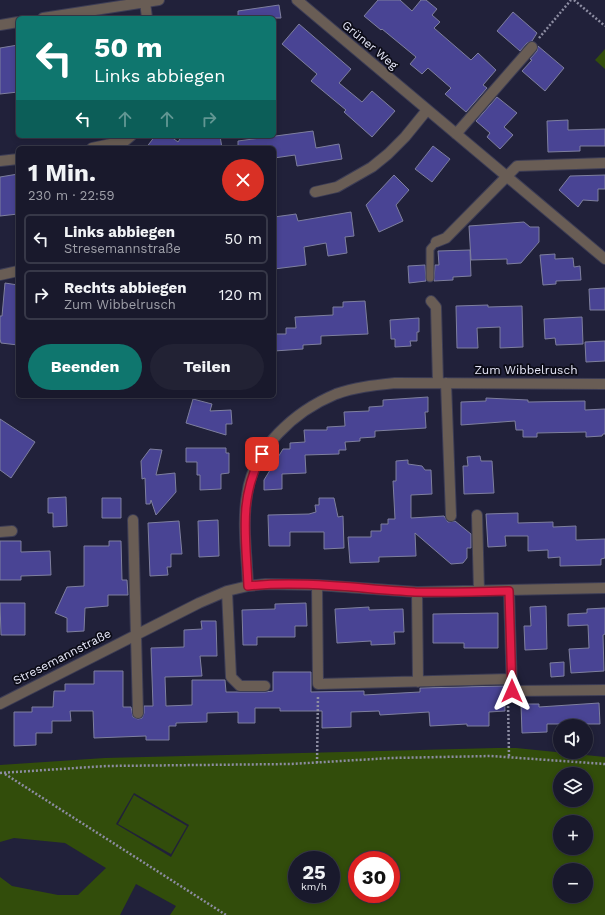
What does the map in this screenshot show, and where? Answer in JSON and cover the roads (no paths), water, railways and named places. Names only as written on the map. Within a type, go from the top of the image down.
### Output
[{"type":"street","points":[[56,16],[159,0]]},
{"type":"street","name":"Grüner Weg","points":[[297,0],[605,259]]},
{"type":"street","points":[[144,2],[147,16]]},
{"type":"street","points":[[0,25],[16,22]]},
{"type":"street","points":[[456,134],[532,47]]},
{"type":"street","points":[[315,192],[337,187],[372,167],[405,137],[427,110]]},
{"type":"street","points":[[101,146],[124,141],[128,138]]},
{"type":"street","points":[[0,162],[16,159]]},
{"type":"street","points":[[436,242],[446,238],[505,175],[517,166],[605,163]]},
{"type":"street","points":[[0,275],[16,271]]},
{"type":"street","points":[[431,301],[436,307],[451,516]]},
{"type":"street","name":"Zum Wibbelrusch","points":[[248,586],[245,518],[247,494],[253,472],[262,454],[275,437],[294,419],[337,394],[365,387],[396,383],[442,382],[605,384]]},
{"type":"street","points":[[477,515],[479,591]]},
{"type":"street","points":[[133,520],[138,713]]},
{"type":"street","points":[[0,532],[12,531]]},
{"type":"street","name":"Stresemannstraße","points":[[0,704],[199,602],[227,591],[248,586],[266,584],[317,585],[417,592],[605,588]]},
{"type":"street","points":[[317,585],[318,684],[512,679]]},
{"type":"street","points":[[227,591],[231,677],[240,686],[265,686]]},
{"type":"street","points":[[509,591],[512,691],[605,690]]},
{"type":"street","points":[[417,592],[418,682]]},
{"type":"lane","points":[[430,278],[430,249],[436,242]]}]
